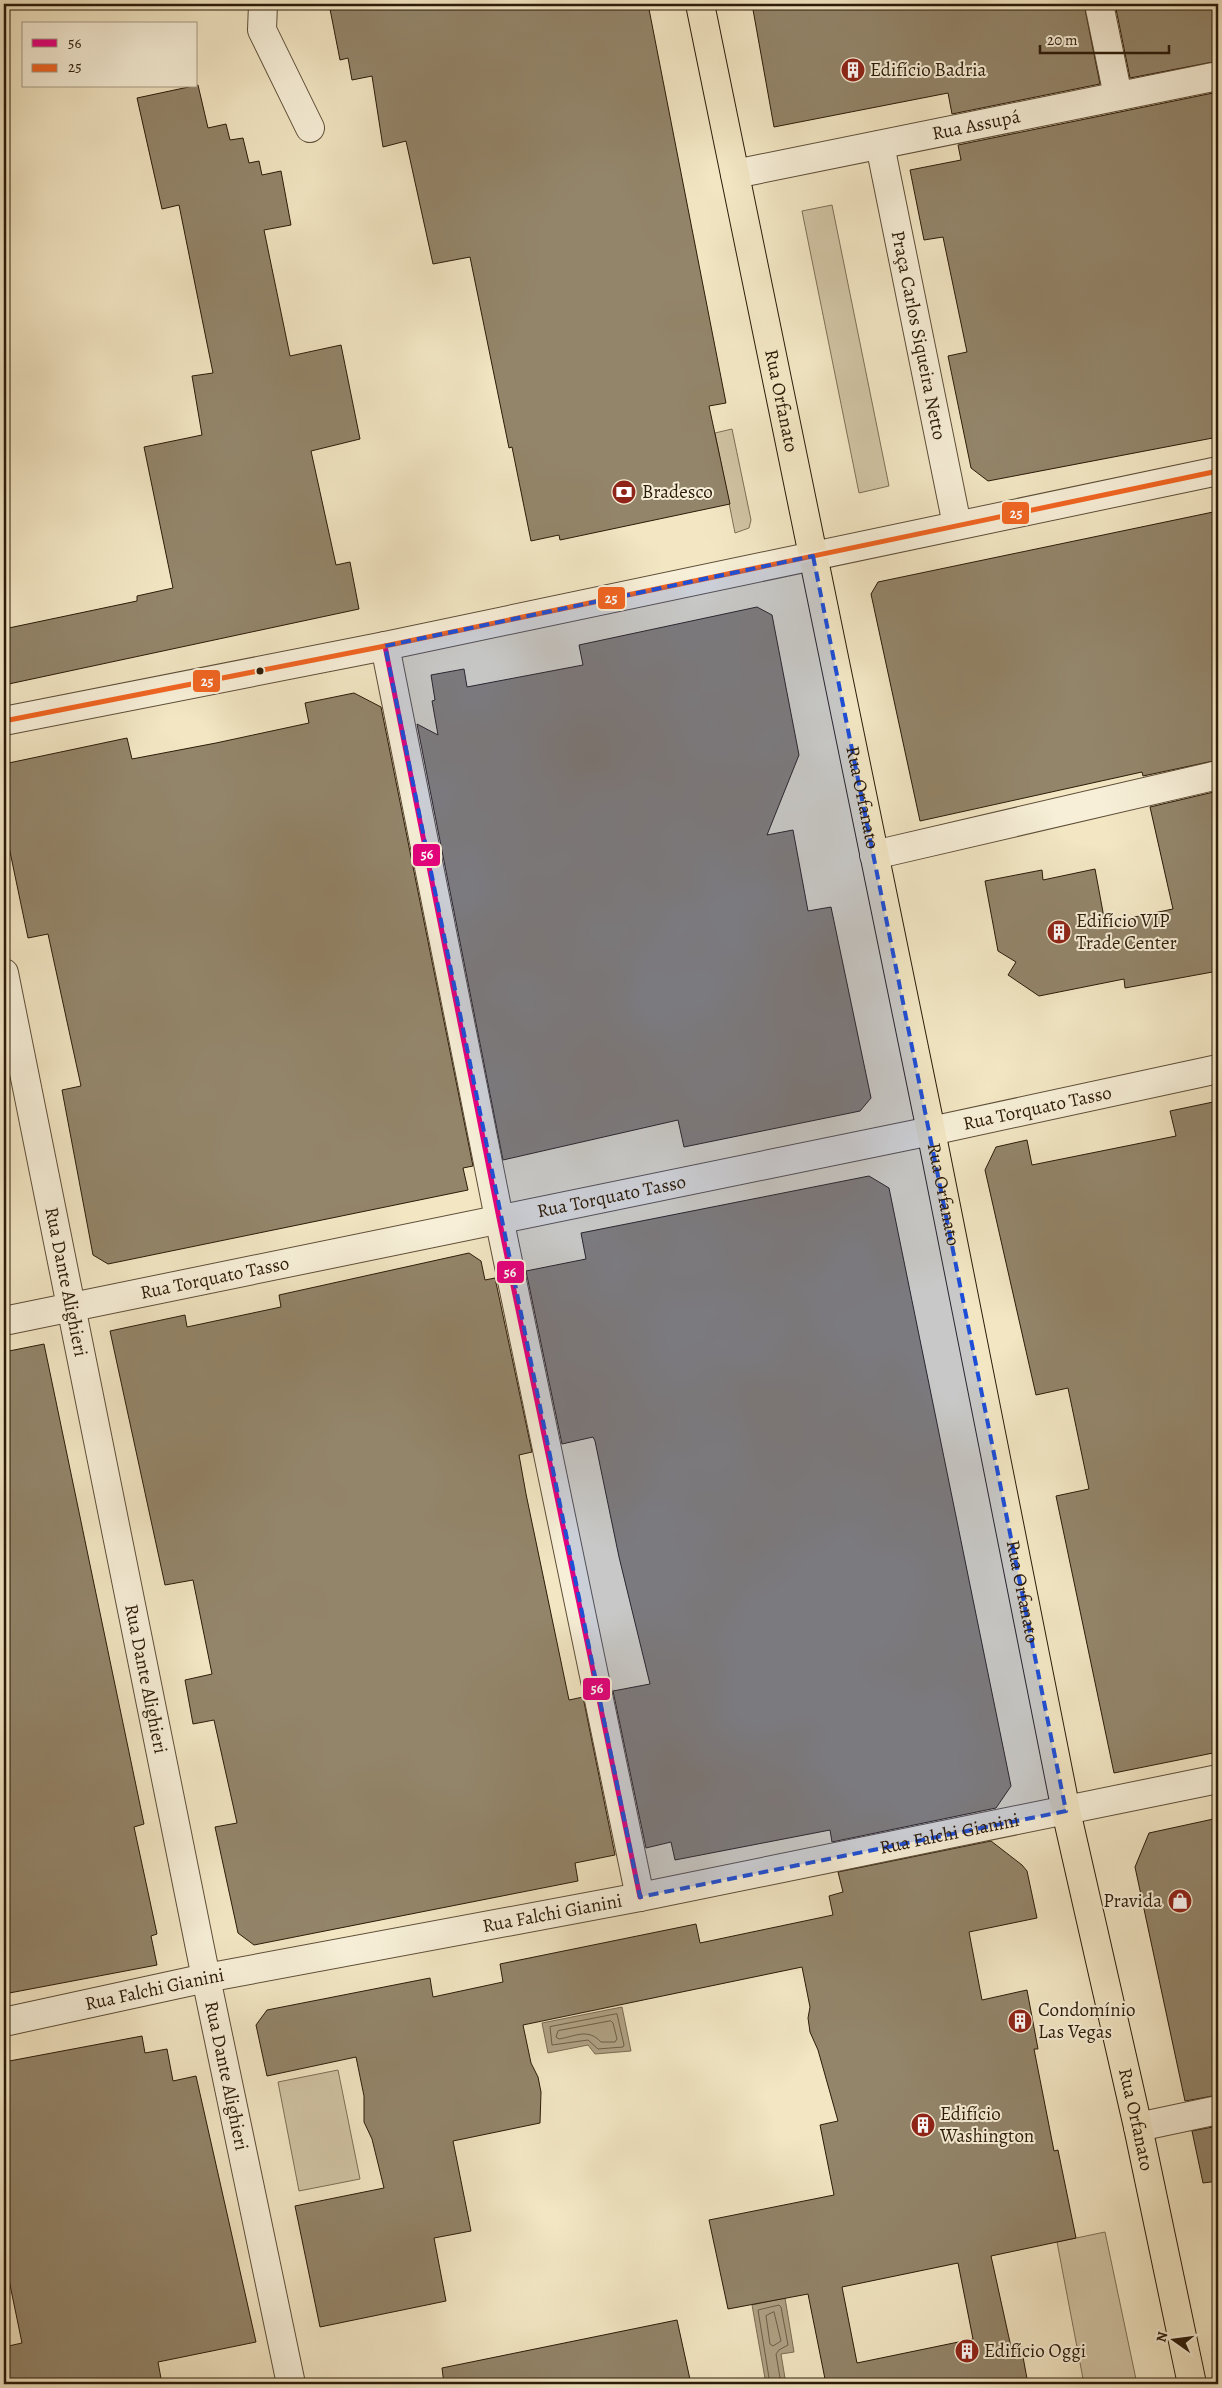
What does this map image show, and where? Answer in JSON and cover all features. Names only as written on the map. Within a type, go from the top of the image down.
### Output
[{"type":"main road","name":"Rua Orfanato","points":[[700,4],[930,1131],[1066,1811],[1138,2127],[1192,2384]]},
{"type":"street","points":[[263,4],[262,30],[310,128]]},
{"type":"street","points":[[1099,4],[1118,96]]},
{"type":"street","name":"Rua Assupá","points":[[735,174],[1218,76]]},
{"type":"street","name":"Praça Carlos Siqueira Netto","points":[[880,145],[957,525]]},
{"type":"street","points":[[4,721],[385,646],[1218,471]]},
{"type":"street","points":[[385,646],[499,1218],[640,1897]]},
{"type":"street","points":[[874,855],[1218,775]]},
{"type":"street","name":"Rua Dante Alighieri","points":[[4,973],[206,1978],[291,2384]]},
{"type":"street","name":"Rua Torquato Tasso","points":[[4,1321],[930,1131],[1218,1069]]},
{"type":"street","name":"Rua Falchi Gianini","points":[[4,2022],[206,1978],[640,1897],[1218,1779]]},
{"type":"street","points":[[1138,2127],[1218,2110]]},
{"type":"highlighted area","points":[[813,556],[1066,1811],[640,1897],[385,646]]},
{"type":"shaded area","points":[[832,205],[889,486],[859,493],[802,211]]},
{"type":"shaded area","points":[[732,429],[751,520],[749,528],[735,533],[715,433]]},
{"type":"shaded area","points":[[338,2070],[360,2179],[299,2191],[278,2082]]},
{"type":"shaded area","points":[[1105,2232],[1137,2384],[1084,2384],[1057,2242]]},
{"type":"water","points":[[622,2007],[631,2051],[595,2054],[588,2045],[548,2053],[542,2023]]},
{"type":"water","points":[[785,2298],[794,2352],[781,2354],[786,2384],[766,2384],[752,2305]]},
{"type":"building","points":[[329,4],[648,4],[726,403],[709,406],[730,504],[560,540],[559,535],[531,541],[512,447],[509,448],[470,257],[433,264],[406,141],[383,147],[372,76],[352,80],[348,58],[340,60]]},
{"type":"building","points":[[752,4],[1084,4],[1100,84],[952,114],[948,93],[774,127]]},
{"type":"building","points":[[1115,4],[1218,4],[1218,61],[1130,78]]},
{"type":"building","points":[[198,85],[208,128],[226,124],[230,140],[243,138],[249,163],[259,161],[262,175],[281,171],[291,225],[264,230],[290,356],[341,345],[360,439],[311,451],[336,565],[350,562],[359,609],[4,685],[4,629],[137,601],[137,596],[173,588],[144,447],[202,435],[192,376],[213,373],[179,205],[162,209],[137,98],[184,88],[198,88]]},
{"type":"building","points":[[1218,92],[1218,437],[988,481],[971,468],[948,356],[967,352],[943,237],[924,240],[910,170],[961,160],[958,145]]},
{"type":"building","points":[[1218,511],[1218,760],[1143,776],[1142,772],[920,821],[871,594],[878,582]]},
{"type":"building","points":[[757,607],[772,615],[799,755],[767,835],[793,830],[808,911],[831,907],[871,1098],[860,1111],[684,1147],[678,1120],[503,1160],[417,724],[438,735],[432,701],[435,700],[431,675],[464,669],[467,687],[583,665],[579,645]]},
{"type":"building","points":[[354,693],[381,707],[473,1166],[463,1168],[468,1190],[108,1264],[93,1255],[62,1090],[81,1086],[48,934],[28,938],[4,823],[4,764],[127,738],[132,759],[216,743],[309,723],[305,703]]},
{"type":"building","points":[[1218,791],[1218,971],[1125,988],[1124,979],[1039,996],[1008,975],[1016,962],[998,951],[985,881],[1042,870],[1043,880],[1095,869],[1105,923],[1173,909],[1150,807]]},
{"type":"building","points":[[1218,1101],[1218,1752],[1114,1773],[1056,1496],[1089,1489],[1068,1388],[1036,1395],[985,1170],[996,1147],[1027,1140],[1032,1165],[1176,1136],[1170,1111]]},
{"type":"building","points":[[869,1176],[889,1188],[1011,1786],[996,1808],[832,1842],[830,1830],[675,1860],[671,1842],[646,1848],[613,1691],[650,1684],[619,1557],[595,1441],[593,1437],[562,1444],[526,1271],[586,1259],[581,1233]]},
{"type":"building","points":[[469,1253],[481,1261],[485,1280],[495,1278],[532,1452],[519,1455],[526,1494],[569,1700],[583,1697],[615,1855],[575,1863],[578,1881],[254,1945],[238,1933],[215,1827],[237,1823],[214,1720],[193,1724],[185,1680],[212,1674],[193,1580],[165,1585],[110,1331],[185,1315],[187,1327],[281,1307],[279,1295]]},
{"type":"building","points":[[44,1344],[144,1824],[134,1827],[157,1934],[151,1936],[157,1965],[4,1994],[4,1835],[7,1835],[4,1821],[4,1352]]},
{"type":"building","points":[[1218,1818],[1218,2095],[1185,2101],[1135,1867],[1149,1833]]},
{"type":"building","points":[[991,1841],[1027,1871],[1037,1918],[969,1932],[982,2000],[1027,1990],[1038,2049],[1034,2049],[1054,2151],[1058,2150],[1076,2238],[991,2256],[1011,2347],[1021,2346],[1028,2384],[826,2384],[808,2294],[728,2309],[709,2220],[834,2195],[820,2125],[838,2121],[818,2050],[810,2032],[808,2018],[810,2007],[802,1967],[523,2025],[531,2063],[538,2077],[541,2092],[540,2123],[453,2141],[471,2231],[434,2238],[446,2301],[320,2327],[295,2206],[384,2188],[372,2139],[364,2122],[364,2096],[356,2057],[267,2076],[256,2025],[267,2010],[430,1978],[433,1997],[503,1982],[500,1964],[696,1924],[700,1943],[833,1915],[829,1896],[843,1892],[838,1872]],"holes":[[[958,2263],[973,2339],[857,2363],[842,2287]]]},
{"type":"building","points":[[142,2036],[145,2053],[167,2049],[173,2081],[196,2076],[256,2342],[158,2362],[162,2384],[4,2384],[4,2347],[22,2343],[9,2280],[4,2281],[4,2062]]},
{"type":"building","points":[[1218,2126],[1218,2181],[1203,2183],[1192,2131]]},
{"type":"building","points":[[677,2320],[691,2384],[444,2384],[442,2368]]},
{"type":"transit line","name":"25","points":[[4,721],[385,646],[1218,471]]},
{"type":"transit line","name":"56","points":[[385,646],[499,1218],[640,1897]]},
{"type":"place","name":"Edifício Badria","points":[[853,70]]},
{"type":"place","name":"Bradesco","points":[[624,492]]},
{"type":"place","name":"Edifício VIP Trade Center","points":[[1059,932]]},
{"type":"place","name":"Pravida","points":[[1180,1901]]},
{"type":"place","name":"Condomínio Las Vegas","points":[[1020,2021]]},
{"type":"place","name":"Edifício Washington","points":[[923,2125]]},
{"type":"place","name":"Edifício Oggi","points":[[967,2351]]}]
